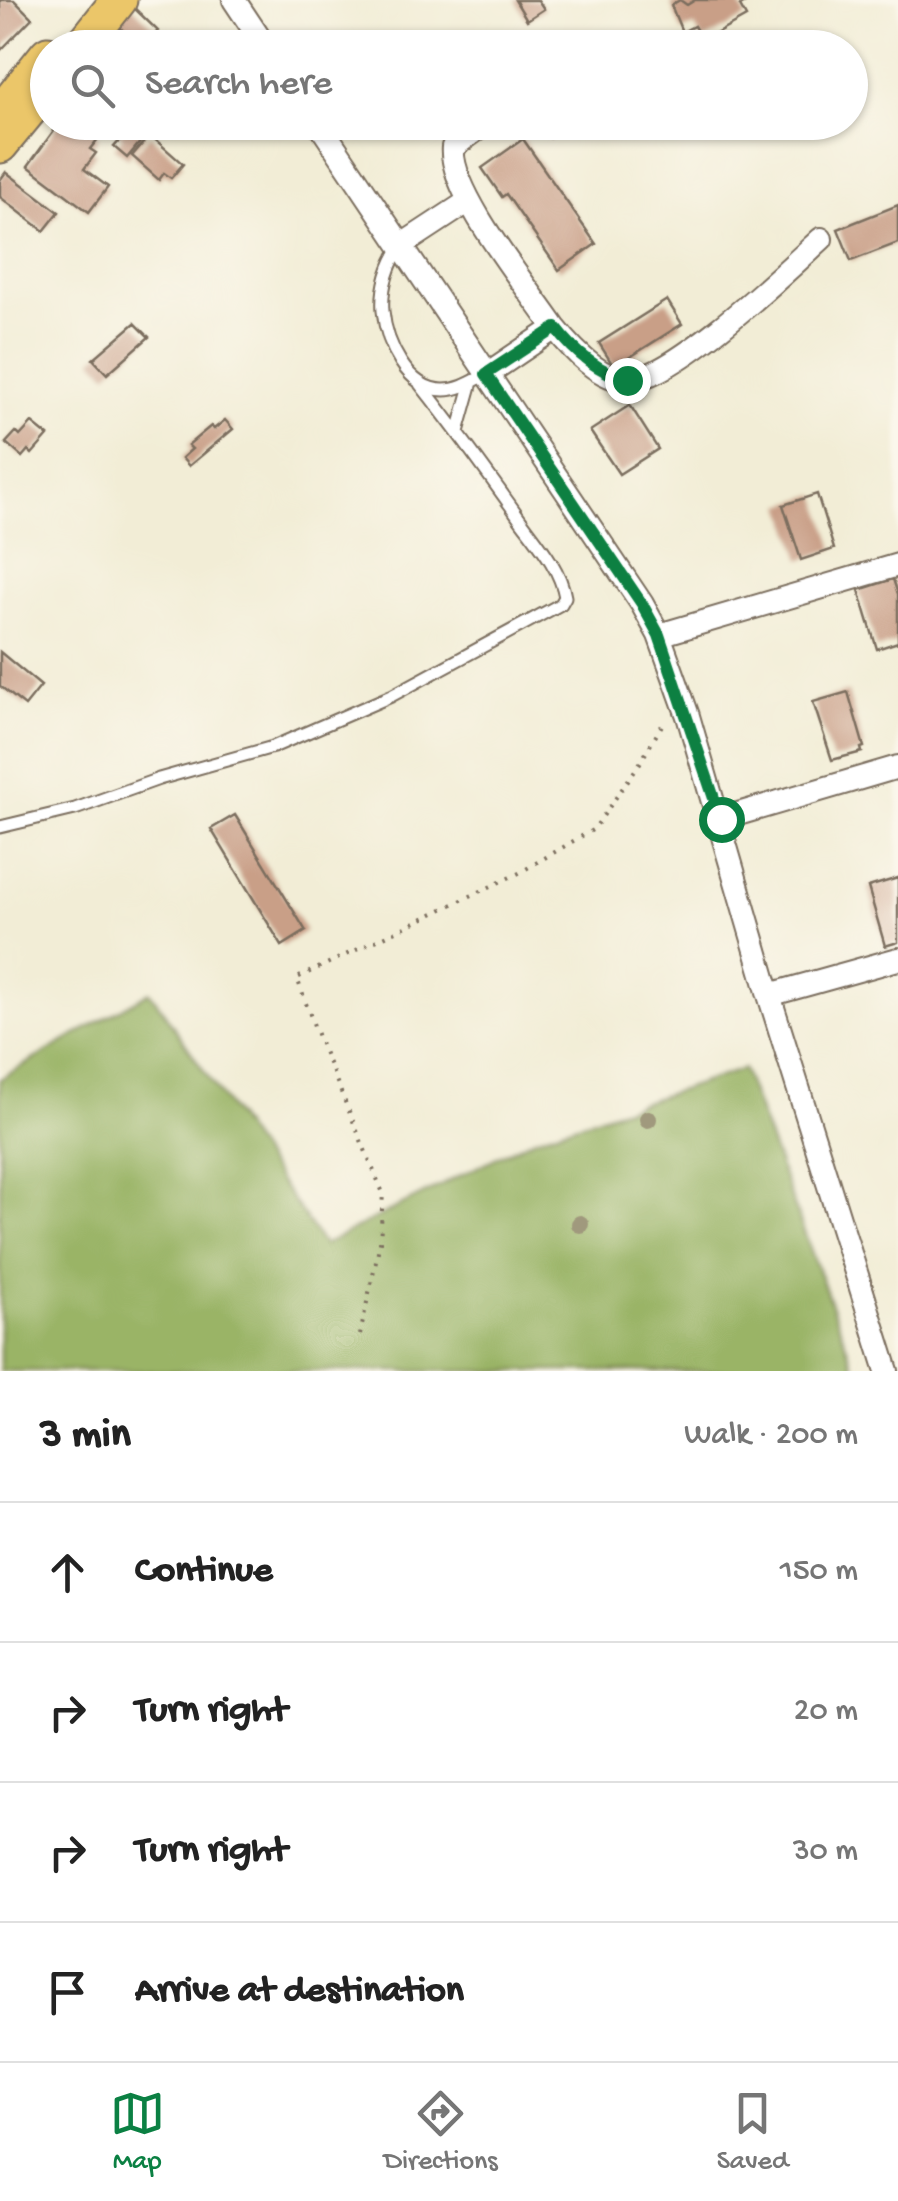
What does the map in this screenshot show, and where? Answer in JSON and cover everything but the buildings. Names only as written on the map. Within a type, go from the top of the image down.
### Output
[{"type":"main road","points":[[66,30],[90,0]]},
{"type":"main road","points":[[95,30],[119,0]]},
{"type":"main road","points":[[0,114],[30,76]]},
{"type":"main road","points":[[0,144],[30,109]]},
{"type":"street","points":[[234,0],[254,30]]},
{"type":"street","points":[[330,140],[402,244],[479,378],[642,604],[659,635],[721,819],[769,996],[887,1371]]},
{"type":"street","points":[[463,140],[453,147],[452,162],[469,201],[556,328],[573,350],[607,374],[627,380],[647,376],[687,352],[756,300],[821,240]]},
{"type":"street","points":[[402,244],[469,201]]},
{"type":"street","points":[[479,378],[556,328]]},
{"type":"street","points":[[659,635],[898,565]]},
{"type":"street","points":[[721,819],[898,766]]},
{"type":"street","points":[[769,996],[898,960]]},
{"type":"lane","points":[[0,827],[76,809],[158,779],[273,747],[391,696],[554,610],[565,597],[563,584],[546,556],[458,432],[407,372],[396,351],[383,312],[384,291],[402,244]]},
{"type":"lane","points":[[420,384],[440,391],[460,388],[479,378]]},
{"type":"lane","points":[[458,432],[479,378]]},
{"type":"path","points":[[360,1335],[380,1242],[383,1193],[298,978],[520,872],[594,829],[640,763],[679,694]]},
{"type":"green space","points":[[150,992],[323,1245],[535,1138],[743,1069],[856,1371],[0,1371],[0,1079]]},
{"type":"route","points":[[627,380],[607,374],[573,350],[556,328],[486,374],[659,635],[721,819]]}]
